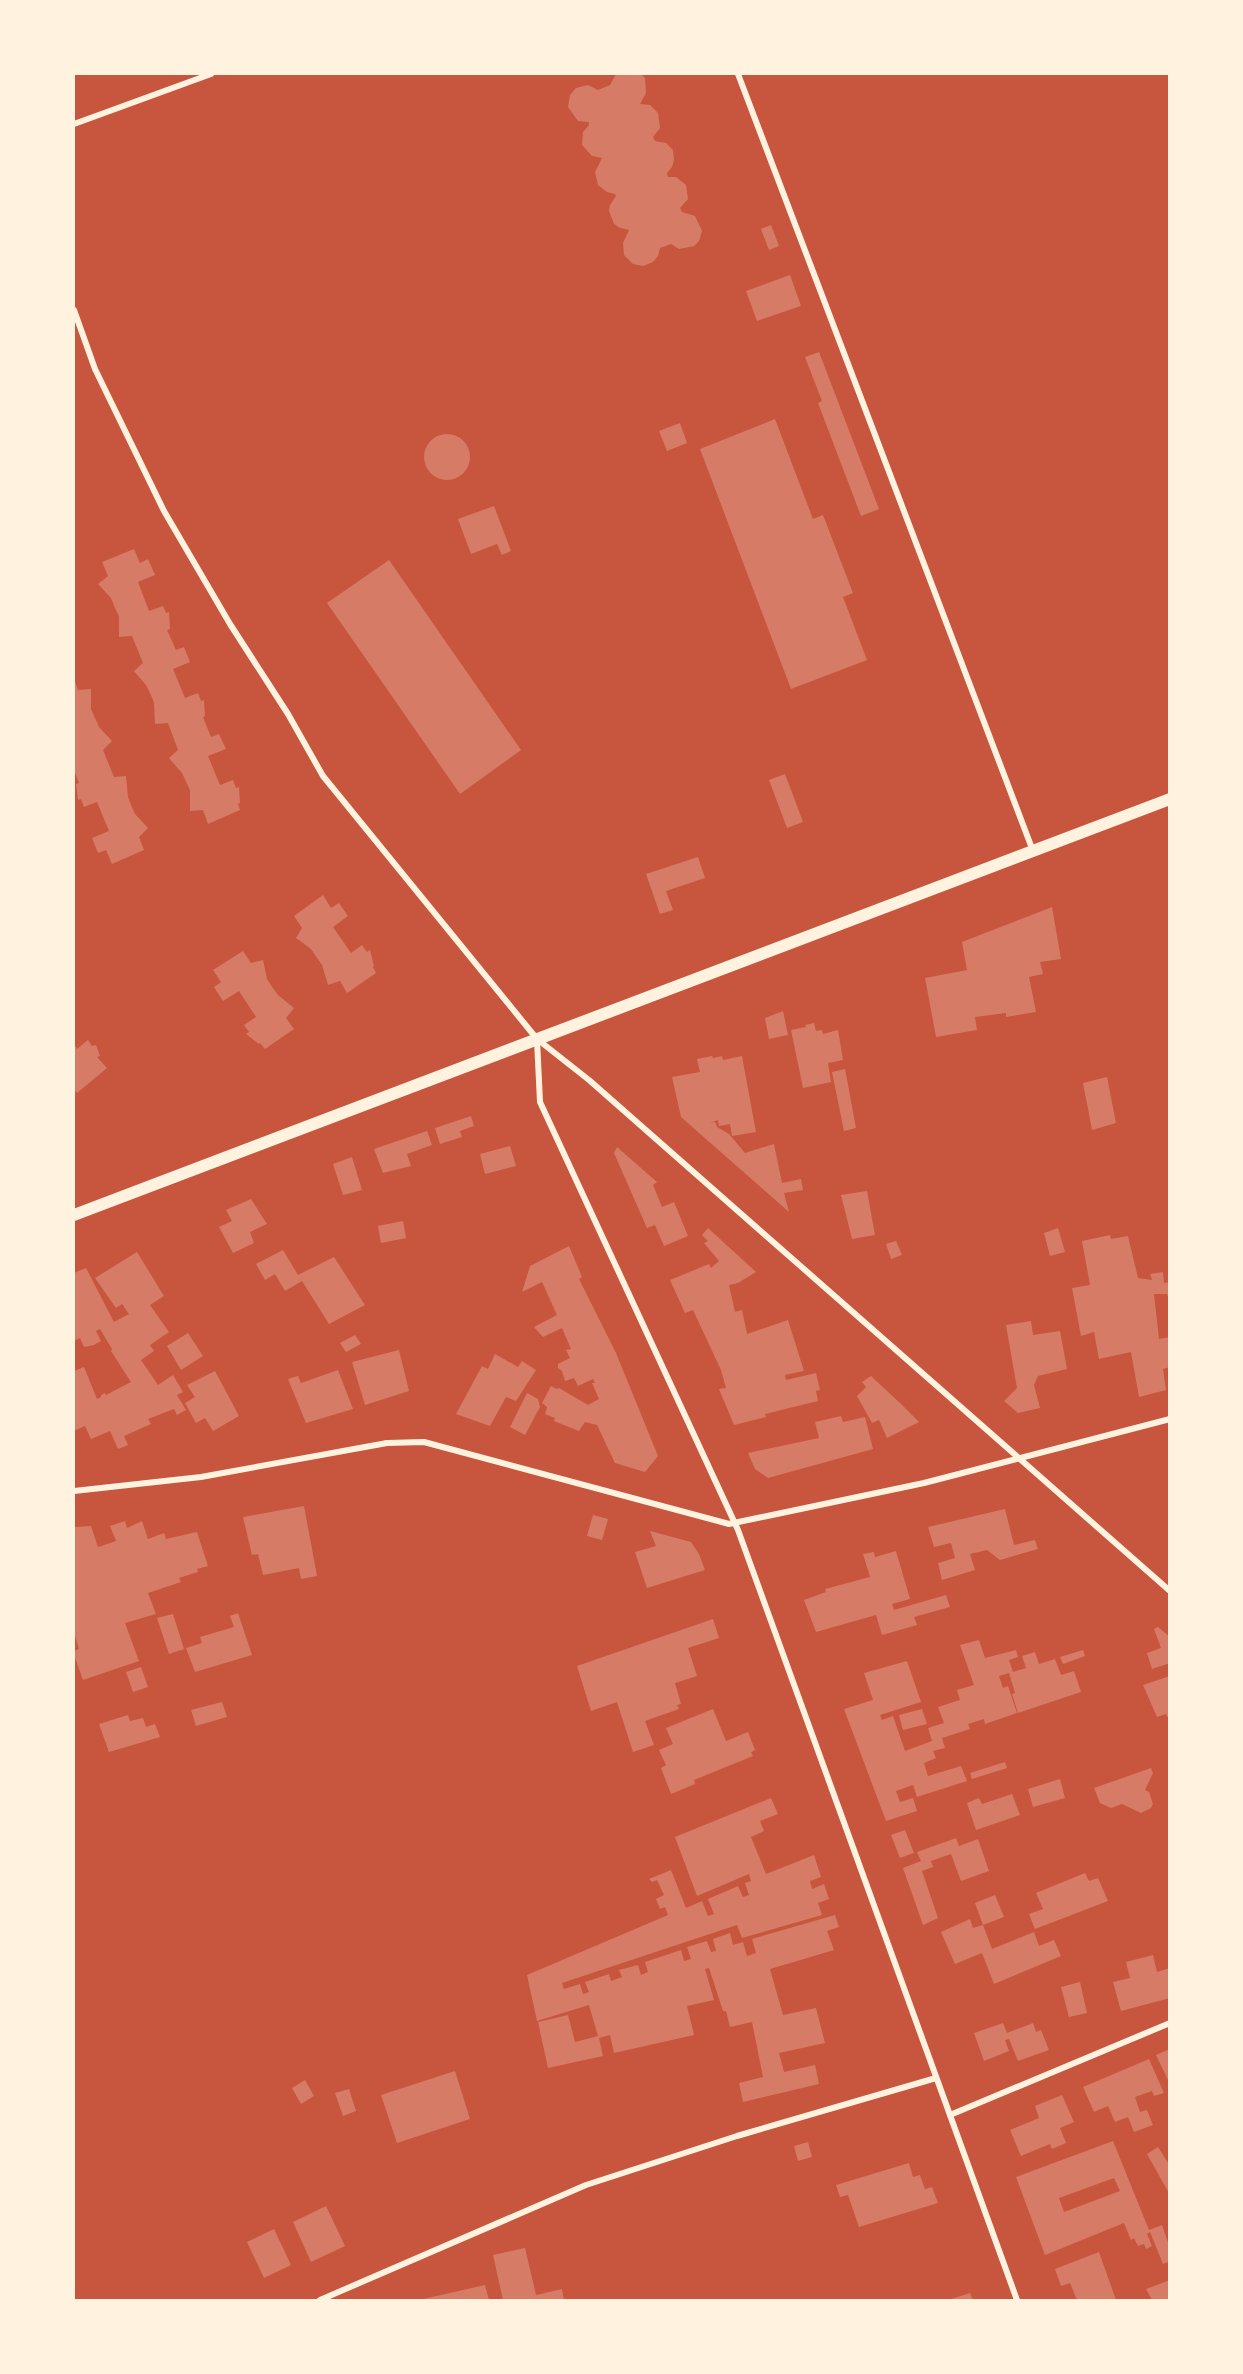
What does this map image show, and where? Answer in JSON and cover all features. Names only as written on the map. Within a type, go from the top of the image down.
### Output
[{"type":"main road","points":[[74,1215],[1170,799]]},
{"type":"street","points":[[74,124],[211,74]]},
{"type":"street","points":[[738,74],[1033,851]]},
{"type":"street","points":[[74,310],[95,369],[164,511],[288,714],[323,776],[537,1039],[589,1080],[1170,1591]]},
{"type":"street","points":[[537,1039],[540,1102],[734,1522],[1017,2301]]},
{"type":"street","points":[[74,1491],[201,1477],[387,1443],[424,1442],[729,1524],[924,1483],[1170,1419]]},
{"type":"street","points":[[950,2115],[1170,2024]]},
{"type":"street","points":[[320,2301],[586,2185],[737,2136],[936,2078]]},
{"type":"building","points":[[616,74],[641,74],[645,78],[646,93],[640,104],[650,105],[658,113],[660,128],[653,137],[655,141],[666,143],[673,150],[674,160],[667,173],[668,177],[676,177],[686,185],[688,199],[680,208],[682,212],[695,216],[702,231],[699,241],[694,246],[679,249],[671,244],[660,248],[653,262],[643,266],[633,264],[624,255],[623,243],[629,230],[614,224],[609,211],[616,196],[598,185],[595,172],[602,158],[592,156],[582,145],[583,132],[589,122],[578,121],[568,107],[570,95],[576,88],[588,85],[598,90],[610,85]]},
{"type":"building","points":[[771,225],[779,246],[769,250],[761,229]]},
{"type":"building","points":[[790,275],[801,306],[757,321],[746,291]]},
{"type":"building","points":[[819,352],[879,509],[861,516],[818,403],[822,401],[805,357]]},
{"type":"building","points":[[775,419],[813,519],[823,515],[853,593],[843,597],[867,660],[791,689],[700,449]]},
{"type":"building","points":[[680,423],[687,443],[667,451],[659,431]]},
{"type":"building","points":[[447,434],[463,441],[470,457],[463,473],[447,480],[431,473],[424,457],[431,441]]},
{"type":"building","points":[[494,506],[511,551],[502,555],[497,544],[471,554],[458,519]]},
{"type":"building","points":[[134,549],[140,563],[148,559],[155,575],[138,582],[149,611],[163,606],[166,613],[169,612],[170,629],[167,630],[176,650],[184,647],[190,662],[173,669],[185,698],[198,693],[201,701],[204,700],[205,716],[203,717],[211,737],[219,734],[226,749],[208,756],[220,785],[233,780],[236,788],[239,787],[240,810],[208,824],[203,810],[190,811],[190,790],[182,773],[169,758],[178,750],[168,723],[155,724],[154,703],[151,695],[134,671],[143,663],[132,636],[119,637],[119,616],[111,598],[98,584],[108,576],[102,562]]},
{"type":"building","points":[[389,560],[521,750],[460,794],[327,603]]},
{"type":"building","points":[[74,679],[78,690],[91,689],[91,709],[99,727],[112,741],[103,750],[114,777],[126,776],[131,805],[135,814],[148,828],[139,837],[144,850],[112,864],[106,850],[98,853],[92,838],[109,831],[97,802],[84,807],[81,799],[78,800],[76,784],[79,783],[74,770]]},
{"type":"building","points":[[785,774],[803,822],[787,828],[769,780]]},
{"type":"building","points":[[698,857],[705,878],[666,891],[673,910],[660,914],[646,874]]},
{"type":"building","points":[[323,895],[331,908],[339,903],[348,916],[333,927],[351,953],[362,945],[367,952],[370,950],[376,973],[347,993],[340,981],[328,985],[322,965],[311,949],[296,938],[302,928],[294,916]]},
{"type":"building","points":[[1052,907],[1061,959],[1040,962],[1043,974],[1029,977],[1036,1012],[1006,1017],[1006,1013],[975,1017],[977,1030],[936,1037],[925,978],[967,970],[962,942]]},
{"type":"building","points":[[243,951],[251,963],[263,960],[267,979],[272,987],[294,1008],[286,1018],[294,1029],[265,1049],[246,1034],[249,1032],[244,1025],[256,1017],[239,991],[223,1001],[214,987],[221,982],[213,970]]},
{"type":"building","points":[[783,1011],[788,1035],[769,1039],[765,1018]]},
{"type":"building","points":[[814,1023],[816,1031],[822,1030],[823,1034],[838,1030],[843,1060],[828,1063],[831,1082],[803,1088],[791,1030]]},
{"type":"building","points":[[88,1040],[92,1046],[96,1045],[100,1056],[97,1057],[107,1068],[77,1093],[74,1089],[74,1044],[77,1049]]},
{"type":"building","points":[[712,1056],[713,1058],[722,1056],[723,1060],[742,1056],[756,1132],[732,1136],[730,1124],[719,1126],[718,1120],[710,1123],[715,1122],[717,1127],[729,1134],[745,1153],[774,1144],[782,1183],[801,1179],[803,1190],[784,1193],[789,1212],[681,1117],[672,1077],[700,1072],[697,1059]]},
{"type":"building","points":[[845,1069],[856,1128],[844,1131],[832,1072]]},
{"type":"building","points":[[1107,1077],[1116,1123],[1092,1130],[1083,1083]]},
{"type":"building","points":[[471,1116],[474,1126],[460,1131],[462,1137],[440,1144],[435,1128]]},
{"type":"building","points":[[427,1131],[432,1145],[407,1154],[411,1166],[383,1173],[374,1149]]},
{"type":"building","points":[[510,1146],[516,1166],[485,1174],[480,1154]]},
{"type":"building","points":[[617,1147],[657,1182],[653,1185],[662,1207],[674,1202],[688,1236],[664,1246],[655,1225],[647,1228],[614,1153]]},
{"type":"building","points":[[352,1157],[362,1190],[343,1195],[333,1164]]},
{"type":"building","points":[[867,1191],[875,1235],[852,1239],[841,1195]]},
{"type":"building","points":[[251,1199],[267,1224],[250,1232],[254,1243],[233,1253],[219,1227],[232,1221],[226,1210]]},
{"type":"building","points":[[403,1221],[406,1238],[381,1243],[378,1226]]},
{"type":"building","points":[[708,1228],[756,1272],[738,1283],[729,1285],[735,1312],[742,1310],[747,1334],[788,1320],[804,1371],[785,1375],[786,1380],[816,1373],[820,1390],[816,1391],[818,1401],[765,1414],[766,1417],[734,1425],[719,1389],[726,1388],[721,1370],[693,1310],[685,1313],[670,1280],[709,1264],[711,1268],[719,1261],[704,1243],[708,1241],[702,1235]]},
{"type":"building","points":[[1058,1228],[1065,1252],[1050,1256],[1044,1233]]},
{"type":"building","points":[[1110,1235],[1111,1239],[1128,1236],[1138,1278],[1152,1280],[1150,1274],[1163,1272],[1164,1283],[1170,1282],[1170,1302],[1167,1294],[1154,1294],[1159,1339],[1170,1337],[1170,1367],[1163,1369],[1166,1390],[1139,1397],[1131,1352],[1099,1359],[1094,1332],[1081,1336],[1072,1288],[1090,1285],[1082,1241]]},
{"type":"building","points":[[896,1241],[902,1255],[891,1259],[886,1244]]},
{"type":"building","points":[[569,1246],[582,1277],[579,1279],[616,1353],[658,1456],[645,1472],[615,1463],[597,1425],[585,1422],[579,1431],[554,1421],[555,1418],[545,1414],[547,1407],[542,1403],[551,1386],[559,1388],[588,1405],[599,1399],[592,1383],[595,1383],[593,1379],[578,1386],[574,1378],[565,1381],[562,1371],[558,1368],[558,1364],[570,1358],[566,1350],[571,1349],[562,1328],[543,1337],[534,1327],[557,1315],[542,1282],[522,1292],[530,1266]]},
{"type":"building","points":[[283,1250],[298,1275],[334,1257],[365,1305],[329,1324],[302,1281],[285,1291],[275,1274],[265,1280],[256,1264]]},
{"type":"building","points":[[137,1252],[164,1296],[150,1305],[169,1332],[150,1345],[154,1351],[141,1360],[158,1385],[173,1375],[183,1392],[177,1395],[186,1410],[177,1415],[174,1409],[148,1419],[151,1424],[124,1436],[128,1445],[118,1449],[110,1431],[91,1439],[85,1426],[74,1431],[74,1371],[84,1367],[97,1399],[131,1382],[100,1329],[96,1331],[101,1341],[94,1345],[84,1347],[80,1338],[74,1341],[74,1273],[86,1268],[114,1322],[129,1314],[122,1304],[116,1308],[95,1278]]},
{"type":"building","points":[[1031,1321],[1033,1335],[1060,1331],[1067,1369],[1038,1376],[1034,1385],[1040,1408],[1018,1413],[1004,1401],[1017,1388],[1006,1325]]},
{"type":"building","points":[[188,1333],[203,1356],[181,1370],[167,1346]]},
{"type":"building","points":[[355,1335],[361,1344],[346,1352],[340,1343]]},
{"type":"building","points":[[399,1350],[409,1391],[365,1405],[352,1362]]},
{"type":"building","points":[[495,1354],[518,1367],[522,1361],[536,1370],[516,1401],[506,1397],[490,1426],[456,1414],[482,1366],[488,1369]]},
{"type":"building","points":[[338,1370],[353,1409],[306,1423],[288,1379],[298,1376],[301,1383]]},
{"type":"building","points":[[215,1371],[239,1416],[213,1431],[205,1418],[196,1423],[185,1403],[195,1397],[187,1385]]},
{"type":"building","points":[[871,1376],[919,1422],[887,1438],[879,1420],[872,1423],[857,1396],[866,1387],[862,1382]]},
{"type":"building","points":[[527,1393],[538,1399],[540,1407],[525,1435],[510,1427]]},
{"type":"building","points":[[841,1416],[843,1422],[865,1417],[873,1449],[768,1478],[755,1469],[748,1453],[819,1438],[815,1422]]},
{"type":"building","points":[[304,1506],[317,1576],[301,1579],[299,1568],[263,1575],[258,1554],[252,1555],[243,1517]]},
{"type":"building","points":[[1005,1509],[1014,1545],[1035,1540],[1038,1549],[1000,1560],[987,1550],[970,1554],[975,1570],[942,1580],[938,1563],[955,1558],[951,1543],[934,1547],[928,1527]]},
{"type":"building","points":[[593,1515],[608,1519],[602,1540],[587,1536]]},
{"type":"building","points":[[125,1521],[127,1528],[142,1521],[148,1539],[164,1533],[166,1539],[197,1532],[208,1566],[179,1578],[181,1582],[148,1593],[156,1614],[125,1623],[139,1661],[83,1680],[74,1655],[74,1651],[79,1649],[74,1632],[74,1527],[91,1526],[98,1547],[116,1541],[110,1526]]},
{"type":"building","points":[[650,1531],[691,1542],[705,1570],[647,1588],[635,1552],[656,1546]]},
{"type":"building","points":[[896,1551],[910,1599],[892,1604],[894,1610],[946,1595],[950,1607],[914,1617],[917,1625],[882,1635],[876,1615],[816,1632],[804,1600],[826,1592],[825,1589],[870,1577],[863,1554],[874,1552],[875,1557]]},
{"type":"building","points":[[238,1613],[252,1655],[195,1672],[186,1648],[202,1643],[200,1637],[234,1627],[230,1616]]},
{"type":"building","points":[[173,1614],[184,1649],[169,1654],[157,1618]]},
{"type":"building","points":[[713,1619],[719,1638],[688,1648],[697,1676],[675,1683],[681,1704],[677,1705],[679,1709],[645,1721],[654,1745],[633,1752],[617,1702],[591,1711],[577,1666]]},
{"type":"building","points":[[1158,1627],[1170,1637],[1170,1663],[1152,1669],[1147,1653],[1161,1648],[1154,1629]]},
{"type":"building","points":[[979,1640],[985,1658],[1016,1650],[1018,1657],[1009,1660],[1013,1672],[1026,1668],[1022,1656],[1035,1652],[1039,1664],[1055,1659],[1061,1675],[1074,1671],[1081,1692],[1018,1713],[1009,1673],[999,1676],[1003,1688],[1008,1686],[1017,1713],[985,1724],[984,1719],[968,1724],[970,1729],[942,1738],[945,1748],[933,1751],[936,1758],[924,1763],[928,1776],[961,1766],[967,1781],[917,1797],[913,1785],[896,1791],[900,1802],[913,1798],[917,1811],[886,1821],[844,1709],[873,1700],[864,1673],[907,1661],[921,1702],[880,1715],[882,1720],[893,1716],[905,1751],[932,1741],[928,1728],[944,1723],[938,1707],[960,1700],[957,1690],[974,1685],[960,1645]]},
{"type":"building","points":[[1083,1650],[1085,1656],[1063,1664],[1060,1657]]},
{"type":"building","points":[[141,1667],[148,1687],[133,1692],[126,1672]]},
{"type":"building","points":[[1170,1676],[1170,1722],[1166,1714],[1157,1717],[1143,1685]]},
{"type":"building","points":[[222,1702],[227,1717],[196,1726],[191,1710]]},
{"type":"building","points":[[713,1709],[726,1741],[748,1732],[755,1750],[751,1752],[753,1756],[694,1780],[695,1784],[671,1794],[661,1768],[666,1765],[659,1750],[673,1744],[666,1728]]},
{"type":"building","points":[[922,1709],[927,1724],[903,1730],[899,1715]]},
{"type":"building","points":[[128,1715],[130,1721],[143,1718],[146,1727],[155,1724],[160,1737],[109,1752],[99,1724]]},
{"type":"building","points":[[1005,1762],[1007,1768],[972,1779],[970,1773]]},
{"type":"building","points":[[1151,1768],[1153,1773],[1145,1790],[1149,1792],[1153,1804],[1151,1808],[1141,1813],[1122,1804],[1111,1808],[1100,1803],[1094,1788]]},
{"type":"building","points":[[1060,1779],[1065,1798],[1033,1807],[1028,1789]]},
{"type":"building","points":[[1012,1794],[1020,1815],[976,1830],[967,1803],[979,1798],[982,1804]]},
{"type":"building","points":[[771,1798],[778,1814],[760,1821],[764,1831],[751,1837],[766,1874],[814,1855],[821,1877],[810,1881],[812,1889],[824,1884],[829,1899],[818,1903],[822,1915],[742,1938],[737,1925],[562,1983],[564,1989],[580,1984],[583,1994],[589,1992],[585,1982],[609,1974],[611,1981],[622,1977],[619,1970],[638,1965],[641,1975],[648,1972],[645,1962],[681,1950],[684,1961],[691,1959],[687,1947],[707,1941],[711,1952],[716,1951],[713,1939],[730,1933],[733,1945],[743,1942],[747,1956],[756,1953],[752,1939],[835,1915],[839,1927],[827,1931],[834,1950],[770,1969],[783,2015],[816,2008],[825,2043],[779,2053],[784,2072],[815,2065],[819,2084],[743,2102],[739,2083],[763,2077],[752,2022],[730,2027],[709,1968],[705,1969],[714,2000],[687,2006],[694,2035],[614,2053],[610,2035],[599,2038],[603,2056],[548,2068],[538,2022],[568,2015],[575,2042],[598,2036],[589,2005],[537,2021],[527,1975],[668,1915],[665,1907],[660,1909],[656,1899],[664,1895],[657,1880],[652,1882],[649,1879],[671,1870],[686,1908],[702,1901],[708,1916],[714,1914],[708,1899],[738,1886],[743,1897],[749,1895],[745,1883],[751,1881],[749,1874],[697,1896],[675,1837]]},
{"type":"building","points":[[905,1830],[914,1853],[900,1858],[891,1835]]},
{"type":"building","points":[[956,1838],[959,1846],[978,1839],[989,1871],[961,1881],[951,1854],[931,1861],[933,1867],[922,1871],[938,1918],[923,1925],[903,1868],[921,1861],[917,1852]]},
{"type":"building","points":[[1085,1873],[1089,1881],[1098,1878],[1108,1901],[1035,1929],[1029,1914],[1043,1909],[1036,1893]]},
{"type":"building","points":[[995,1895],[1004,1917],[983,1925],[975,1903]]},
{"type":"building","points":[[970,1919],[973,1928],[983,1925],[992,1949],[1034,1932],[1039,1946],[1054,1940],[1061,1956],[994,1984],[982,1953],[955,1964],[941,1932]]},
{"type":"building","points":[[1153,1955],[1157,1972],[1170,1968],[1170,1998],[1121,2011],[1113,1982],[1130,1978],[1126,1962]]},
{"type":"building","points":[[1080,1982],[1087,2013],[1069,2017],[1061,1987]]},
{"type":"building","points":[[1003,2023],[1007,2033],[1033,2023],[1036,2032],[1041,2030],[1049,2050],[1018,2061],[1009,2039],[1005,2040],[1009,2051],[984,2061],[974,2033]]},
{"type":"building","points":[[1170,2049],[1170,2079],[1168,2080],[1156,2055]]},
{"type":"building","points":[[1149,2059],[1164,2093],[1154,2096],[1152,2091],[1135,2097],[1140,2112],[1147,2110],[1153,2125],[1134,2132],[1128,2117],[1115,2122],[1108,2106],[1094,2112],[1083,2087]]},
{"type":"building","points":[[455,2071],[470,2119],[397,2143],[381,2095]]},
{"type":"building","points":[[305,2080],[314,2096],[301,2104],[292,2088]]},
{"type":"building","points":[[349,2089],[356,2111],[343,2116],[335,2093]]},
{"type":"building","points":[[1062,2095],[1074,2122],[1060,2128],[1066,2143],[1052,2149],[1050,2144],[1021,2156],[1010,2130],[1039,2118],[1035,2106]]},
{"type":"building","points":[[1113,2141],[1149,2230],[1162,2225],[1170,2248],[1170,2261],[1163,2264],[1150,2232],[1147,2234],[1152,2246],[1146,2249],[1144,2244],[1138,2246],[1134,2238],[1131,2240],[1124,2223],[1045,2255],[1016,2177]],"holes":[[[1114,2178],[1120,2191],[1064,2212],[1059,2198]]]},
{"type":"building","points":[[808,2142],[812,2157],[798,2161],[794,2146]]},
{"type":"building","points":[[1158,2147],[1170,2166],[1170,2195],[1147,2154]]},
{"type":"building","points":[[909,2163],[913,2177],[920,2175],[925,2189],[932,2187],[938,2203],[859,2227],[848,2195],[840,2197],[836,2185]]},
{"type":"building","points":[[326,2206],[345,2246],[311,2262],[293,2222]]},
{"type":"building","points":[[274,2229],[291,2265],[264,2278],[247,2242]]},
{"type":"building","points":[[525,2248],[536,2295],[562,2289],[564,2300],[503,2300],[493,2255]]},
{"type":"building","points":[[1099,2252],[1116,2300],[1077,2300],[1070,2283],[1061,2286],[1055,2269]]},
{"type":"building","points":[[1170,2280],[1170,2300],[1152,2300],[1146,2289]]},
{"type":"building","points":[[485,2285],[489,2300],[419,2300]]},
{"type":"building","points":[[970,2293],[973,2300],[948,2300]]}]
